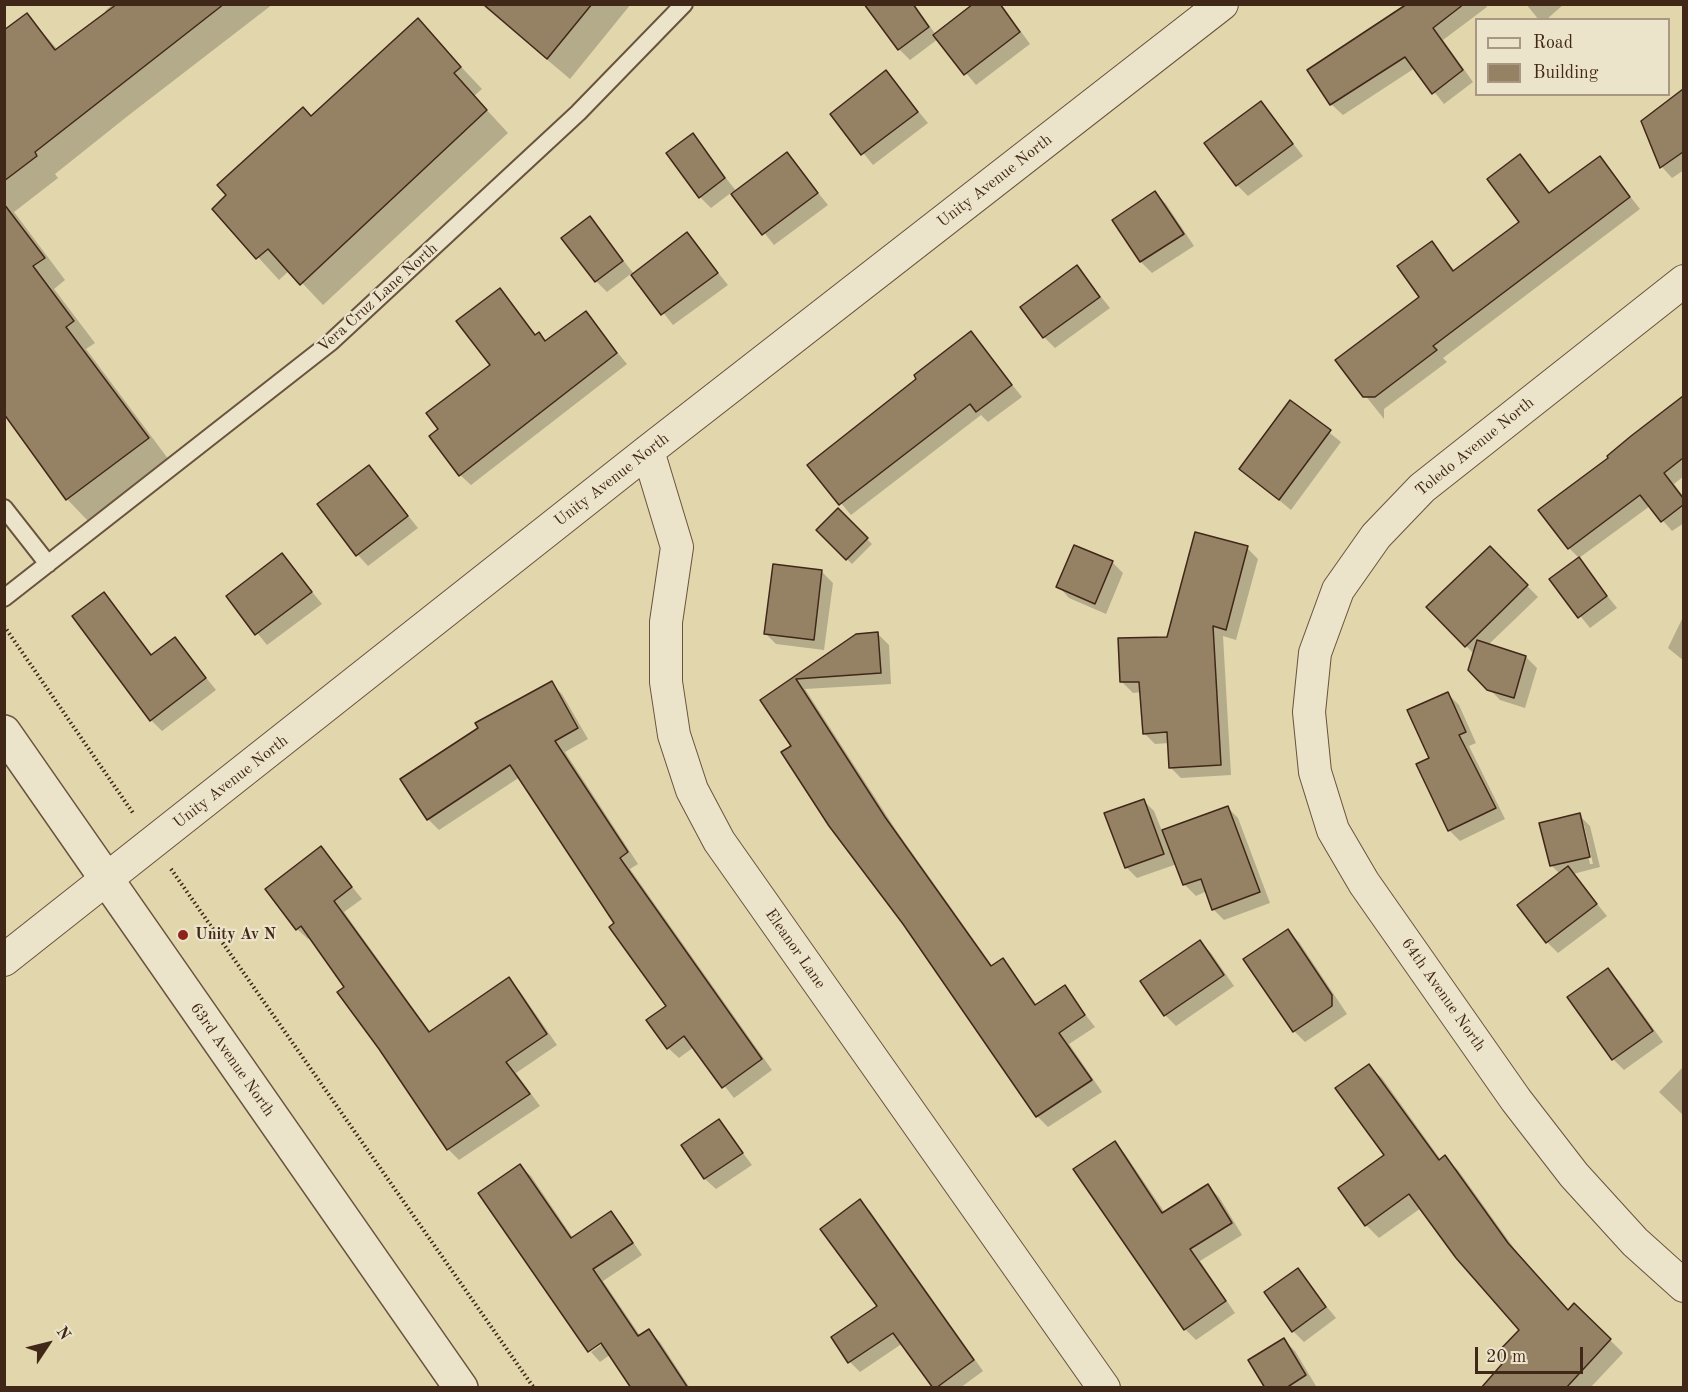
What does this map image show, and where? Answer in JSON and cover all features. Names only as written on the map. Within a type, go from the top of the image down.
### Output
[{"type":"street","name":"Unity Avenue North","points":[[4,960],[648,451],[1222,4]]},
{"type":"street","name":"Toledo Avenue North","points":[[1315,653],[1338,590],[1376,536],[1422,488],[1683,281]]},
{"type":"street","name":"Eleanor Lane","points":[[648,451],[677,547],[666,622],[666,681],[674,735],[692,790],[719,841],[1104,1388]]},
{"type":"street","name":"64th Avenue North","points":[[1315,653],[1309,712],[1315,772],[1338,839],[1364,883],[1516,1100],[1582,1183],[1635,1242],[1683,1286]]},
{"type":"street","name":"63rd Avenue North","points":[[4,732],[461,1388]]},
{"type":"lane","name":"Vera Cruz Lane North","points":[[4,598],[331,342],[578,113],[684,4]]},
{"type":"lane","points":[[4,508],[48,564]]},
{"type":"path","points":[[4,626],[534,1388]]},
{"type":"building","points":[[117,4],[224,4],[35,152],[37,156],[4,181],[4,30],[27,13],[55,50]]},
{"type":"building","points":[[483,4],[592,4],[547,59]]},
{"type":"building","points":[[864,4],[913,4],[929,27],[898,50]]},
{"type":"building","points":[[973,4],[1000,4],[1020,32],[964,75],[933,35]]},
{"type":"building","points":[[1407,4],[1464,4],[1433,28],[1463,70],[1432,94],[1405,57],[1330,105],[1307,70]]},
{"type":"building","points":[[418,18],[461,67],[454,73],[487,110],[300,285],[268,249],[256,259],[212,209],[226,195],[217,185],[303,107],[311,116]]},
{"type":"building","points":[[886,70],[918,112],[861,155],[830,114]]},
{"type":"building","points":[[1683,89],[1683,152],[1660,168],[1641,121]]},
{"type":"building","points":[[1261,101],[1293,144],[1236,186],[1204,143]]},
{"type":"building","points":[[693,133],[725,178],[699,198],[666,153]]},
{"type":"building","points":[[787,152],[818,193],[762,235],[731,194]]},
{"type":"building","points":[[1520,154],[1549,193],[1600,156],[1630,197],[1433,346],[1437,350],[1375,397],[1363,397],[1335,360],[1419,297],[1397,266],[1432,241],[1453,271],[1519,222],[1487,179]]},
{"type":"building","points":[[1155,191],[1184,234],[1140,262],[1112,220]]},
{"type":"building","points":[[4,204],[45,258],[33,266],[74,321],[66,327],[149,438],[66,500],[4,414]]},
{"type":"building","points":[[590,216],[623,261],[595,282],[561,238]]},
{"type":"building","points":[[687,232],[718,273],[661,315],[631,275]]},
{"type":"building","points":[[1077,265],[1100,297],[1043,338],[1020,307]]},
{"type":"building","points":[[500,288],[535,335],[539,332],[545,341],[586,311],[617,353],[459,476],[429,436],[438,429],[426,413],[490,365],[456,321]]},
{"type":"building","points":[[971,331],[1012,385],[976,412],[970,404],[839,505],[807,465],[916,379],[914,375]]},
{"type":"building","points":[[1683,396],[1683,458],[1664,473],[1683,498],[1683,505],[1661,522],[1640,495],[1568,549],[1538,510],[1608,458],[1607,456],[1631,436]]},
{"type":"building","points":[[1290,400],[1331,430],[1279,500],[1239,469]]},
{"type":"building","points":[[369,465],[408,516],[356,556],[317,504]]},
{"type":"building","points":[[838,508],[868,538],[846,560],[816,530]]},
{"type":"building","points":[[1195,532],[1248,546],[1226,630],[1213,626],[1221,765],[1169,768],[1167,732],[1143,734],[1139,682],[1120,682],[1118,638],[1167,637]]},
{"type":"building","points":[[1074,545],[1113,561],[1095,604],[1056,587]]},
{"type":"building","points":[[1490,546],[1528,585],[1465,647],[1426,607]]},
{"type":"building","points":[[282,553],[312,592],[255,635],[226,596]]},
{"type":"building","points":[[1579,557],[1607,596],[1578,618],[1549,579]]},
{"type":"building","points":[[773,564],[822,570],[814,640],[764,634]]},
{"type":"building","points":[[104,592],[151,655],[175,637],[206,678],[150,721],[72,616]]},
{"type":"building","points":[[878,632],[881,673],[796,679],[885,817],[991,966],[1003,958],[1035,1005],[1065,985],[1085,1015],[1059,1033],[1092,1080],[1036,1117],[903,924],[829,826],[781,752],[791,746],[760,700],[856,634]]},
{"type":"building","points":[[1477,640],[1526,656],[1514,698],[1487,690],[1468,670]]},
{"type":"building","points":[[552,681],[578,728],[555,741],[628,852],[620,858],[762,1059],[722,1088],[684,1036],[667,1049],[646,1020],[666,1006],[609,927],[614,923],[510,765],[427,820],[400,779],[478,728],[475,723]]},
{"type":"building","points":[[1448,692],[1466,732],[1459,735],[1496,808],[1448,831],[1416,764],[1429,758],[1407,710]]},
{"type":"building","points":[[1144,799],[1164,854],[1125,868],[1104,813]]},
{"type":"building","points":[[1228,806],[1260,892],[1212,910],[1201,879],[1183,885],[1162,830]]},
{"type":"building","points":[[1580,813],[1590,857],[1550,866],[1539,823]]},
{"type":"building","points":[[321,846],[352,887],[334,901],[429,1032],[509,977],[547,1034],[506,1062],[530,1094],[447,1150],[379,1049],[337,992],[344,987],[301,926],[296,930],[265,889]]},
{"type":"building","points":[[1568,866],[1597,904],[1546,943],[1517,905]]},
{"type":"building","points":[[1288,929],[1332,995],[1332,1006],[1293,1032],[1243,959]]},
{"type":"building","points":[[1200,940],[1224,975],[1164,1016],[1140,981]]},
{"type":"building","points":[[1608,968],[1653,1031],[1612,1060],[1567,997]]},
{"type":"building","points":[[1369,1064],[1439,1160],[1445,1155],[1508,1243],[1568,1310],[1574,1303],[1611,1339],[1566,1388],[1481,1388],[1502,1364],[1494,1356],[1519,1330],[1456,1258],[1409,1194],[1365,1226],[1338,1188],[1384,1155],[1335,1088]]},
{"type":"building","points":[[719,1119],[743,1153],[704,1179],[681,1145]]},
{"type":"building","points":[[1115,1141],[1162,1213],[1208,1184],[1232,1223],[1190,1249],[1226,1301],[1184,1330],[1073,1169]]},
{"type":"building","points":[[520,1164],[571,1238],[611,1211],[633,1243],[593,1269],[638,1336],[649,1329],[688,1388],[631,1388],[601,1343],[588,1352],[478,1193]]},
{"type":"building","points":[[860,1199],[974,1360],[936,1388],[933,1388],[893,1333],[848,1363],[831,1337],[877,1306],[820,1229]]},
{"type":"building","points":[[1298,1268],[1326,1307],[1292,1332],[1264,1292]]},
{"type":"building","points":[[1284,1338],[1306,1375],[1286,1388],[1265,1388],[1248,1360]]},
{"type":"place","name":"Unity Av N","points":[[183,935]]}]
